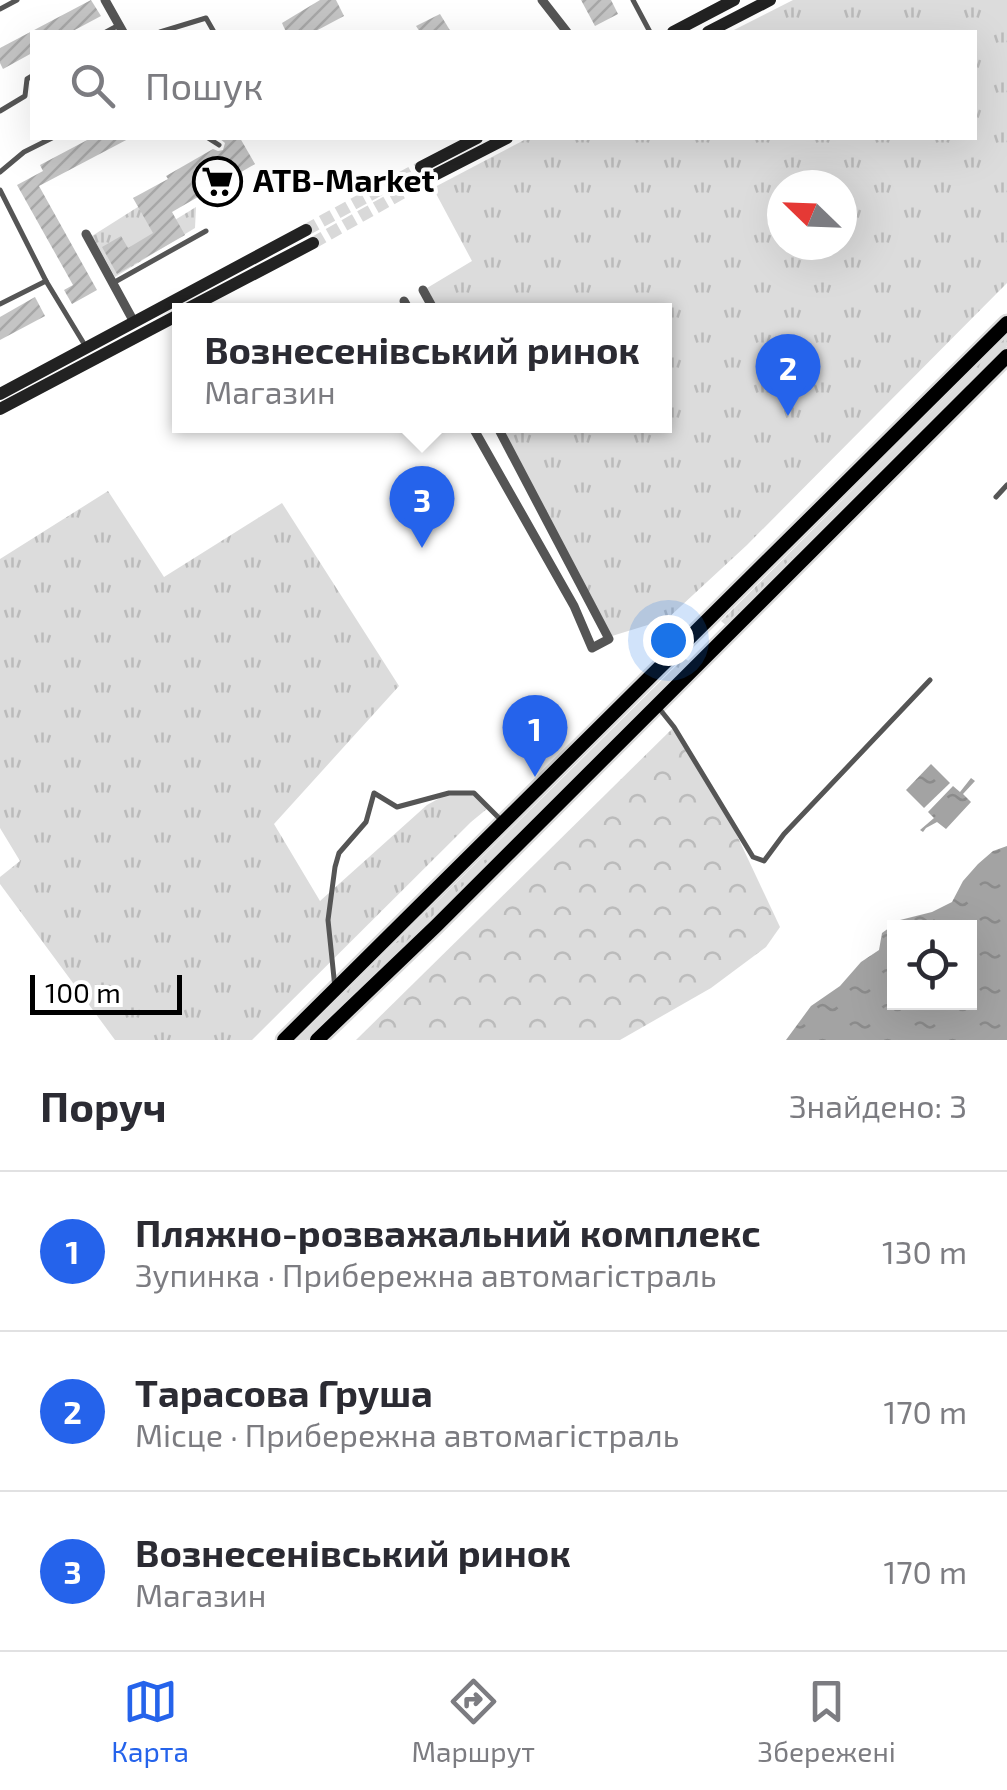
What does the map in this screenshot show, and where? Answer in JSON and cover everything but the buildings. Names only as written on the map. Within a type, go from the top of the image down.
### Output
[{"type":"main road","points":[[678,30],[734,0]]},
{"type":"main road","points":[[712,30],[770,0]]},
{"type":"main road","points":[[474,140],[424,174],[502,140]]},
{"type":"main road","points":[[173,303],[310,236],[197,303]]},
{"type":"main road","points":[[0,394],[172,303]]},
{"type":"main road","points":[[0,408],[172,317]]},
{"type":"main road","points":[[284,1040],[1007,323]]},
{"type":"main road","points":[[317,1040],[1006,361]]},
{"type":"main road","points":[[719,611],[712,624],[715,632],[720,636],[729,633]]},
{"type":"main road","points":[[675,655],[691,645],[701,654],[700,662]]},
{"type":"street","points":[[105,0],[121,29]]},
{"type":"street","points":[[542,0],[566,30]]},
{"type":"street","points":[[86,234],[134,322]]},
{"type":"street","points":[[423,290],[430,303]]},
{"type":"street","points":[[476,433],[574,606],[592,648],[609,639],[501,433]]},
{"type":"lane","points":[[633,0],[649,30]]},
{"type":"lane","points":[[0,9],[14,1]]},
{"type":"lane","points":[[167,30],[206,18],[213,30]]},
{"type":"lane","points":[[0,111],[25,96],[30,77]]},
{"type":"lane","points":[[0,172],[24,152],[48,140]]},
{"type":"lane","points":[[211,140],[219,145]]},
{"type":"lane","points":[[0,190],[46,281],[86,348]]},
{"type":"lane","points":[[113,283],[206,230]]},
{"type":"lane","points":[[0,304],[46,281]]},
{"type":"lane","points":[[996,497],[1007,485]]},
{"type":"lane","points":[[656,705],[674,726],[753,858],[764,860],[930,680]]},
{"type":"lane","points":[[335,990],[328,920],[335,867],[339,853],[366,822],[374,792],[397,807],[449,793],[474,792],[504,823]]},
{"type":"green space","points":[[793,0],[1007,0],[1007,283],[747,545],[667,619],[612,636],[504,433],[672,433],[672,303],[435,303],[427,288],[472,261],[433,188],[524,140],[977,140],[977,30],[734,30]]},
{"type":"green space","points":[[141,205],[157,231],[196,207],[195,228],[115,277],[92,236]]},
{"type":"green space","points":[[1007,336],[1007,346],[728,627],[721,621]]},
{"type":"green space","points":[[108,491],[164,577],[282,503],[399,686],[274,824],[320,901],[427,805],[449,793],[474,793],[488,808],[252,1040],[115,1040],[0,884],[0,877],[20,861],[0,828],[0,559]]},
{"type":"green space","points":[[684,658],[690,662],[307,1040],[297,1040]]},
{"type":"green space","points":[[674,727],[733,827],[780,927],[766,947],[711,988],[620,1040],[356,1040]]},
{"type":"water","points":[[931,764],[950,783],[924,808],[906,790]]},
{"type":"water","points":[[971,778],[975,781],[963,794],[971,802],[946,829],[937,822],[923,832],[920,830],[934,818],[928,812],[953,786],[960,792]]},
{"type":"water","points":[[1007,846],[1007,1040],[786,1040],[811,1006],[879,950],[882,933],[887,929],[887,1010],[977,1010],[977,920],[900,920],[952,902],[978,864],[993,851]]},
{"type":"tunnel","points":[[306,230],[421,167]]},
{"type":"tunnel","points":[[313,243],[427,179]]},
{"type":"place","name":"ATB-Market","points":[[218,181]]},
{"type":"place","name":"Тарасова Груша","points":[[788,416]]},
{"type":"place","name":"Вознесенівський ринок","points":[[422,548]]},
{"type":"place","name":"Пляжно-розважальний комплекс","points":[[535,777]]}]
